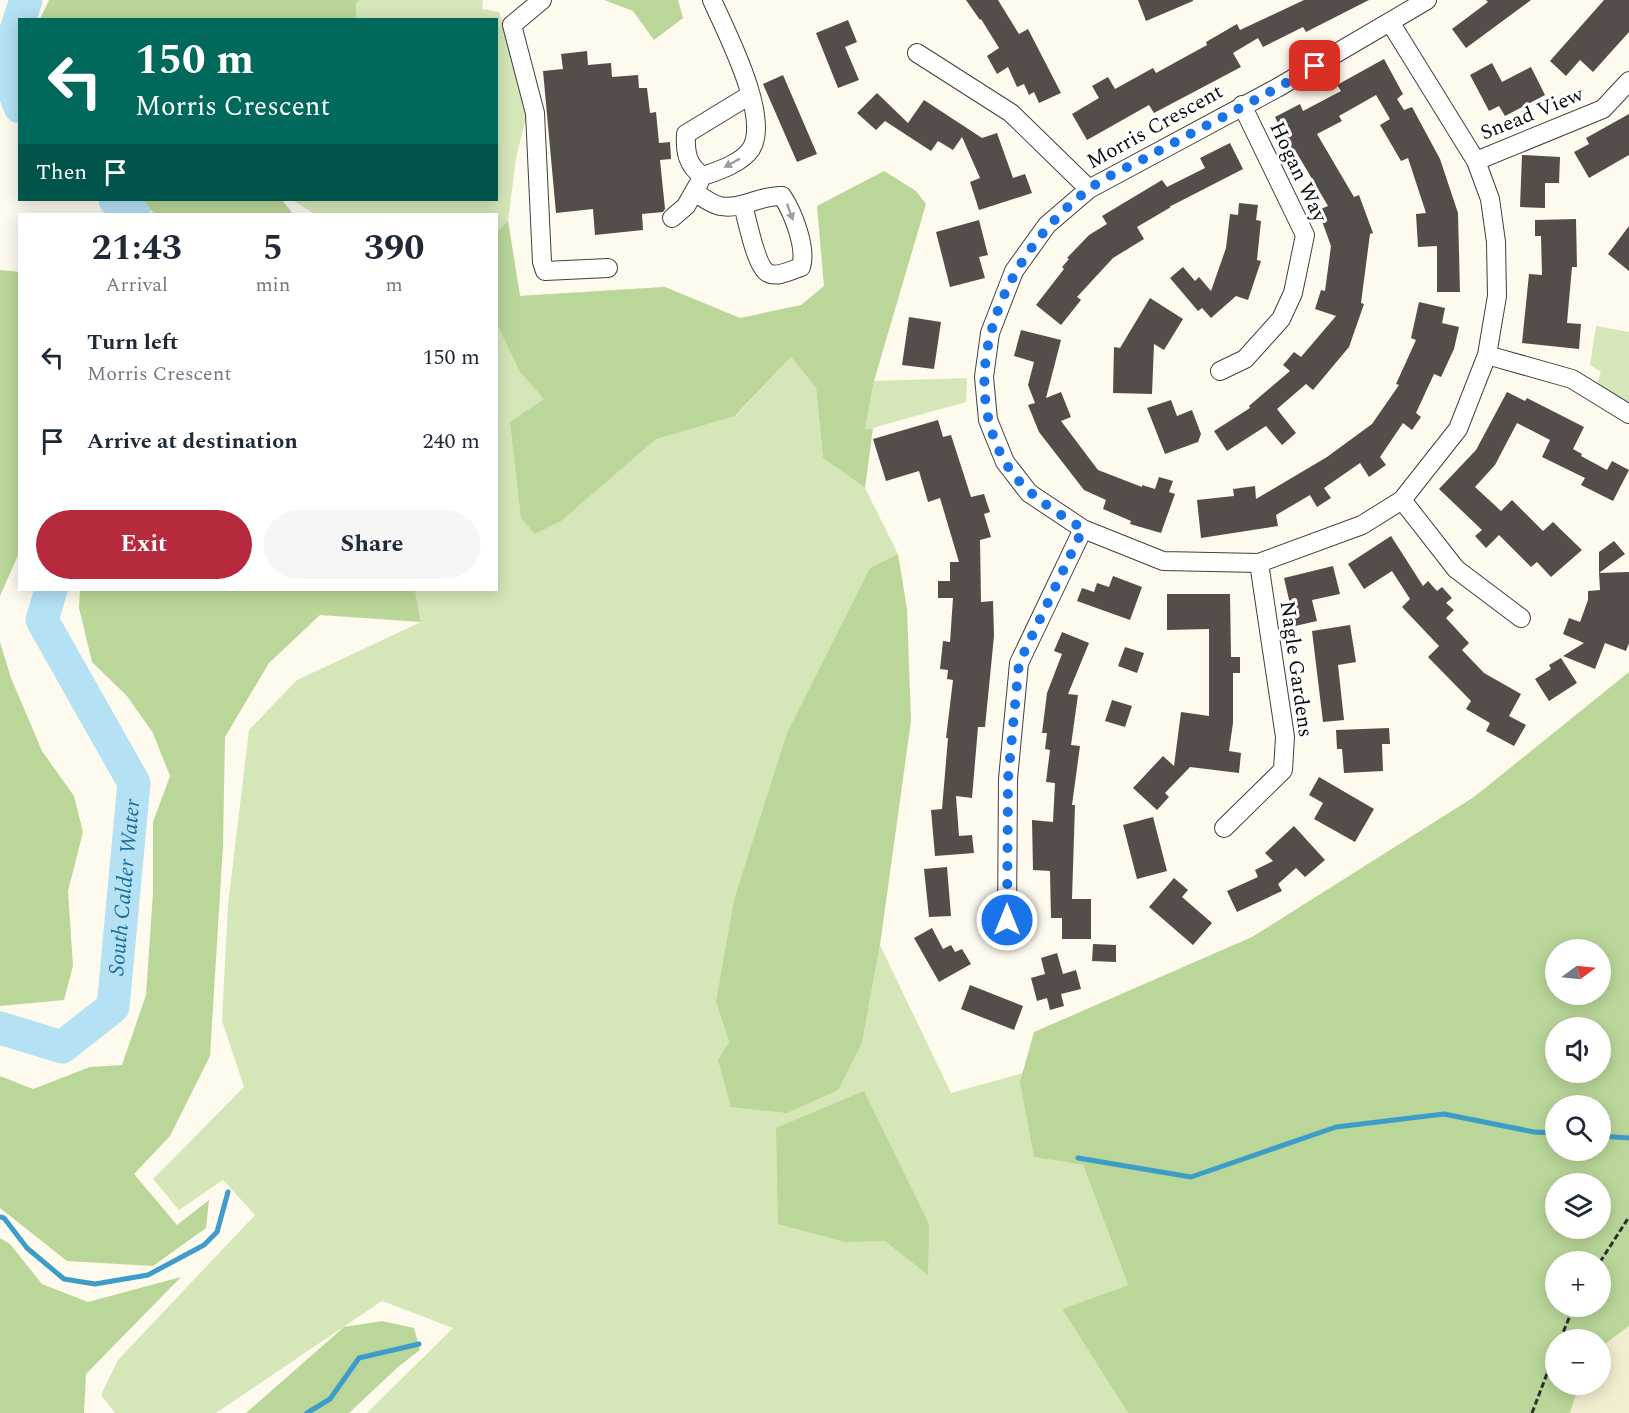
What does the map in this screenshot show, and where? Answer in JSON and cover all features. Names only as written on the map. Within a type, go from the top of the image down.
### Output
[{"type":"street","points":[[542,0],[512,25],[535,113],[542,262],[545,271],[608,268]]},
{"type":"street","points":[[672,218],[686,206],[698,184],[736,162],[751,150],[757,131],[750,95],[712,0]]},
{"type":"street","name":"Morris Crescent","points":[[1390,22],[1476,161],[1490,199],[1496,242],[1497,296],[1487,355],[1458,429],[1402,500],[1362,525],[1258,563],[1163,561],[1083,529],[1029,493],[1005,462],[988,420],[984,377],[990,333],[1014,271],[1047,225],[1089,189],[1277,88],[1427,0]]},
{"type":"street","points":[[917,53],[1011,113],[1089,189]]},
{"type":"street","name":"Snead View","points":[[1476,161],[1603,109],[1629,81]]},
{"type":"street","points":[[743,205],[718,206],[698,184],[685,148],[686,134],[750,95]]},
{"type":"street","name":"Hogan Way","points":[[1220,371],[1245,359],[1281,319],[1293,293],[1305,236],[1242,105]]},
{"type":"street","points":[[1487,355],[1572,379],[1629,414]]},
{"type":"street","points":[[1402,500],[1456,569],[1521,618]]},
{"type":"street","points":[[1007,920],[1008,779],[1019,663],[1083,529]]},
{"type":"street","name":"Nagle Gardens","points":[[1224,828],[1283,770],[1286,738],[1258,563]]},
{"type":"path","points":[[1607,1251],[1629,1217]]},
{"type":"path","points":[[1532,1413],[1545,1379]]},
{"type":"shaded area","points":[[1629,1326],[1629,1413],[1570,1413],[1576,1395],[1611,1395],[1611,1340]]},
{"type":"green space","points":[[49,0],[360,0],[356,3],[356,18],[40,18]]},
{"type":"green space","points":[[360,0],[483,0],[482,9],[499,12],[518,75],[531,98],[516,158],[508,221],[520,296],[665,287],[736,416],[791,357],[816,388],[823,458],[865,488],[898,554],[870,568],[716,1002],[729,1042],[862,1043],[880,945],[951,1093],[1023,1073],[1035,1157],[1083,1165],[1128,1285],[1062,1309],[1128,1413],[367,1413],[453,1328],[382,1301],[216,1413],[115,1413],[101,1395],[118,1360],[255,1215],[223,1180],[179,1210],[153,1179],[244,1087],[222,1021],[228,905],[249,730],[297,680],[421,622],[415,591],[498,591],[498,213],[313,213],[294,201],[498,201],[498,18],[356,18],[356,3]]},
{"type":"green space","points":[[604,0],[678,0],[683,18],[654,40],[633,11]]},
{"type":"green space","points":[[884,171],[916,191],[926,204],[874,381],[865,430],[873,428],[865,488],[823,458],[816,388],[791,357],[735,416],[656,439],[561,521],[535,534],[521,518],[510,422],[544,399],[520,372],[498,326],[498,231],[508,221],[520,296],[665,287],[740,318],[801,305],[824,286],[817,206]]},
{"type":"green space","points":[[140,201],[283,201],[292,213],[154,213]]},
{"type":"green space","points":[[0,270],[18,272],[18,555],[0,596]]},
{"type":"green space","points":[[1596,326],[1629,332],[1629,408],[1596,387],[1601,372],[1590,365]]},
{"type":"green space","points":[[967,378],[966,402],[865,430],[874,381]]},
{"type":"green space","points":[[898,554],[907,609],[911,721],[880,945],[862,1043],[838,1090],[787,1113],[731,1107],[718,1060],[729,1042],[716,1002],[734,900],[787,733],[870,568]]},
{"type":"green space","points":[[80,591],[415,591],[421,622],[320,615],[269,663],[225,737],[223,846],[210,1056],[170,1136],[134,1174],[177,1225],[209,1200],[206,1228],[153,1266],[67,1261],[0,1208],[0,1076],[33,1089],[90,1067],[122,1065],[146,995],[153,893],[153,822],[170,776],[153,733],[127,696],[92,662],[79,608]]},
{"type":"green space","points":[[0,642],[11,678],[42,751],[74,796],[83,832],[68,891],[73,966],[64,1000],[0,1006]]},
{"type":"green space","points":[[1629,672],[1629,1326],[1611,1340],[1611,1329],[1545,1329],[1545,1395],[1576,1395],[1570,1413],[1128,1413],[1062,1309],[1128,1285],[1083,1165],[1034,1157],[1020,1082],[1034,1032],[1252,937],[1474,797]]},
{"type":"green space","points":[[864,1091],[929,1224],[928,1275],[885,1241],[845,1242],[778,1224],[776,1128]]},
{"type":"green space","points":[[0,1238],[10,1244],[42,1284],[88,1302],[181,1277],[86,1374],[84,1413],[0,1413]]},
{"type":"green space","points":[[382,1321],[414,1328],[420,1350],[398,1367],[349,1413],[246,1413],[344,1327]]},
{"type":"building","points":[[966,0],[998,0],[1019,34],[1028,29],[1061,93],[1039,103],[1034,92],[1029,95],[1024,84],[1017,87],[1008,67],[997,74],[987,56],[999,48]]},
{"type":"building","points":[[1138,0],[1193,0],[1193,1],[1146,21]]},
{"type":"building","points":[[1304,0],[1369,0],[1306,32],[1303,27],[1263,47],[1258,38],[1233,53],[1241,67],[1154,113],[1149,105],[1087,140],[1072,114],[1099,98],[1092,86],[1108,77],[1115,89],[1153,68],[1156,73],[1207,45],[1206,42],[1237,24],[1240,30]]},
{"type":"building","points":[[1486,0],[1531,0],[1466,48],[1452,29],[1488,2]]},
{"type":"building","points":[[1604,0],[1629,0],[1629,32],[1593,72],[1580,60],[1566,76],[1550,61]]},
{"type":"building","points":[[848,20],[857,42],[845,47],[859,80],[838,88],[816,33]]},
{"type":"building","points":[[587,51],[588,65],[611,63],[612,77],[638,75],[639,88],[647,88],[650,113],[656,112],[659,143],[670,142],[671,159],[660,160],[665,209],[663,212],[642,214],[643,230],[595,235],[593,209],[556,213],[543,71],[563,69],[561,54]]},
{"type":"building","points":[[1384,59],[1403,94],[1397,99],[1404,110],[1412,107],[1440,159],[1458,213],[1460,292],[1437,292],[1437,246],[1418,247],[1416,214],[1426,213],[1408,158],[1401,161],[1380,125],[1390,119],[1376,95],[1339,116],[1342,121],[1317,134],[1354,197],[1359,195],[1373,233],[1370,234],[1361,303],[1364,304],[1349,347],[1313,390],[1306,384],[1277,409],[1296,433],[1282,445],[1266,426],[1227,451],[1214,431],[1250,408],[1249,406],[1290,371],[1283,365],[1294,352],[1301,357],[1336,316],[1315,309],[1321,290],[1325,291],[1331,246],[1318,210],[1328,206],[1295,150],[1292,152],[1275,117],[1300,104],[1303,111],[1341,91],[1337,85]]},
{"type":"building","points":[[1492,63],[1502,82],[1531,67],[1545,95],[1505,116],[1499,106],[1489,111],[1470,75]]},
{"type":"building","points":[[783,75],[817,154],[797,162],[763,84]]},
{"type":"building","points":[[877,93],[908,123],[924,100],[982,138],[997,133],[1013,178],[1025,174],[1032,193],[979,210],[970,182],[980,178],[962,137],[953,150],[938,141],[931,151],[885,121],[876,130],[857,113]]},
{"type":"building","points":[[1629,114],[1629,155],[1589,178],[1574,152],[1589,144],[1586,138]]},
{"type":"building","points":[[1230,143],[1243,169],[1169,207],[1171,207],[1137,227],[1144,239],[1113,258],[1077,297],[1081,300],[1061,325],[1036,305],[1064,269],[1062,267],[1069,259],[1067,258],[1089,235],[1107,224],[1102,216],[1162,180],[1167,187],[1205,168],[1200,158]]},
{"type":"building","points":[[1522,155],[1560,157],[1559,183],[1545,183],[1545,208],[1520,207]]},
{"type":"building","points":[[1239,203],[1258,205],[1256,220],[1261,221],[1257,260],[1261,261],[1248,300],[1236,296],[1211,318],[1202,308],[1198,311],[1170,278],[1183,267],[1195,281],[1199,277],[1211,291],[1226,248],[1230,214],[1238,215]]},
{"type":"building","points":[[1576,219],[1577,267],[1572,267],[1567,323],[1581,324],[1579,349],[1522,343],[1529,274],[1542,275],[1541,236],[1535,236],[1535,220]]},
{"type":"building","points":[[979,220],[988,255],[979,257],[985,278],[950,287],[936,232]]},
{"type":"building","points":[[1629,226],[1629,271],[1608,254]]},
{"type":"building","points":[[1150,298],[1183,319],[1164,350],[1154,344],[1152,394],[1113,393],[1114,347],[1120,348]]},
{"type":"building","points":[[1419,302],[1445,308],[1442,323],[1459,327],[1454,349],[1441,377],[1434,374],[1416,413],[1421,417],[1412,430],[1403,423],[1380,457],[1386,465],[1369,477],[1360,463],[1324,488],[1331,498],[1317,507],[1310,495],[1276,515],[1278,526],[1201,538],[1197,500],[1234,496],[1233,489],[1255,486],[1256,499],[1327,457],[1372,424],[1399,385],[1396,384],[1416,340],[1411,338]]},
{"type":"building","points":[[909,317],[941,322],[934,369],[902,365]]},
{"type":"building","points":[[1021,330],[1061,340],[1046,398],[1061,392],[1071,417],[1061,421],[1098,470],[1142,487],[1142,485],[1155,489],[1159,477],[1173,481],[1169,492],[1175,494],[1161,533],[1130,524],[1131,521],[1103,509],[1106,500],[1084,490],[1039,432],[1028,405],[1035,403],[1028,385],[1034,362],[1014,356]]},
{"type":"building","points":[[1507,392],[1525,401],[1527,398],[1584,427],[1573,449],[1582,454],[1581,456],[1607,470],[1612,461],[1629,470],[1613,501],[1581,485],[1585,478],[1542,457],[1550,440],[1517,423],[1495,465],[1475,487],[1501,511],[1512,500],[1543,531],[1553,522],[1582,550],[1551,577],[1537,562],[1531,567],[1499,535],[1486,548],[1475,536],[1482,530],[1439,489],[1476,450]]},
{"type":"building","points":[[1171,400],[1177,416],[1192,410],[1201,434],[1198,442],[1165,454],[1147,408]]},
{"type":"building","points":[[938,420],[943,437],[951,435],[971,497],[984,494],[990,512],[984,514],[991,537],[980,540],[981,602],[993,601],[994,636],[985,727],[978,727],[972,798],[956,796],[959,836],[972,835],[974,853],[935,856],[931,810],[942,809],[948,738],[946,738],[953,680],[947,679],[948,670],[940,669],[943,641],[950,642],[953,598],[938,598],[938,581],[950,581],[950,562],[959,562],[940,498],[928,502],[919,471],[886,481],[873,439]]},
{"type":"building","points":[[1391,536],[1423,586],[1428,581],[1437,591],[1442,587],[1452,598],[1446,603],[1454,610],[1446,618],[1469,643],[1462,650],[1484,673],[1521,694],[1509,716],[1526,725],[1514,746],[1486,731],[1490,723],[1466,709],[1471,701],[1428,657],[1439,646],[1402,607],[1410,599],[1392,571],[1364,589],[1348,564]]},
{"type":"building","points":[[1614,541],[1625,554],[1599,573],[1599,552]]},
{"type":"building","points":[[1333,566],[1340,594],[1312,600],[1317,621],[1295,626],[1284,578]]},
{"type":"building","points":[[1629,572],[1629,643],[1626,651],[1605,643],[1595,669],[1563,656],[1584,643],[1563,634],[1569,618],[1580,622],[1588,600],[1588,591],[1600,590],[1599,573]]},
{"type":"building","points":[[1113,576],[1142,587],[1130,620],[1077,601],[1082,588],[1094,592],[1097,583],[1109,587]]},
{"type":"building","points":[[1167,594],[1230,594],[1231,657],[1240,657],[1240,673],[1233,673],[1233,723],[1229,751],[1241,753],[1239,773],[1190,767],[1165,793],[1169,797],[1157,810],[1133,788],[1163,756],[1174,766],[1181,712],[1209,716],[1209,629],[1167,630]]},
{"type":"building","points":[[1350,625],[1356,662],[1338,665],[1344,720],[1323,722],[1312,631]]},
{"type":"building","points":[[1062,632],[1089,643],[1068,694],[1078,695],[1071,745],[1080,746],[1072,805],[1075,805],[1072,899],[1091,899],[1091,939],[1062,939],[1062,918],[1051,918],[1050,871],[1033,870],[1032,820],[1053,822],[1055,783],[1046,782],[1050,750],[1045,749],[1047,733],[1042,733],[1047,693],[1062,654],[1054,651]]},
{"type":"building","points":[[1125,647],[1144,653],[1137,673],[1118,666]]},
{"type":"building","points":[[1561,658],[1577,683],[1549,701],[1535,679],[1551,669],[1549,665]]},
{"type":"building","points":[[1112,700],[1132,706],[1125,727],[1105,721]]},
{"type":"building","points":[[1389,728],[1390,744],[1382,744],[1383,771],[1344,773],[1342,749],[1337,749],[1336,730]]},
{"type":"building","points":[[1319,777],[1374,809],[1355,842],[1314,819],[1323,803],[1309,795]]},
{"type":"building","points":[[1153,817],[1167,871],[1137,879],[1123,825]]},
{"type":"building","points":[[1294,826],[1325,860],[1305,877],[1296,868],[1278,884],[1282,891],[1237,912],[1227,891],[1258,877],[1255,870],[1273,861],[1265,853]]},
{"type":"building","points":[[947,867],[951,916],[929,917],[924,869]]},
{"type":"building","points":[[1174,878],[1188,890],[1182,897],[1212,923],[1193,945],[1149,907]]},
{"type":"building","points":[[932,928],[943,949],[951,945],[955,952],[962,949],[971,964],[939,982],[914,938]]},
{"type":"building","points":[[1093,944],[1116,945],[1116,962],[1092,961]]},
{"type":"building","points":[[1057,953],[1063,974],[1076,970],[1081,989],[1061,994],[1064,1006],[1050,1010],[1047,998],[1037,1001],[1031,978],[1045,974],[1041,958]]},
{"type":"building","points":[[970,985],[1023,1006],[1014,1030],[961,1009]]},
{"type":"waterway","name":"South Calder Water","points":[[20,18],[26,0]]},
{"type":"waterway","name":"South Calder Water","points":[[18,24],[4,66],[18,102]]},
{"type":"waterway","name":"South Calder Water","points":[[116,201],[133,213]]},
{"type":"waterway","name":"South Calder Water","points":[[0,1028],[62,1047],[113,1007],[134,783],[42,620],[51,591]]},
{"type":"waterway","points":[[1078,1158],[1191,1177],[1336,1127],[1444,1114],[1545,1132]]},
{"type":"waterway","points":[[1611,1137],[1629,1138]]},
{"type":"waterway","points":[[0,1217],[4,1218],[27,1248],[64,1279],[95,1284],[148,1275],[204,1245],[217,1232],[228,1192]]},
{"type":"waterway","points":[[307,1413],[330,1399],[359,1358],[419,1344]]},
{"type":"route","points":[[1007,920],[1008,779],[1019,663],[1083,529],[1029,493],[1005,462],[988,420],[984,377],[990,333],[1014,271],[1047,225],[1089,189],[1315,66]]}]
